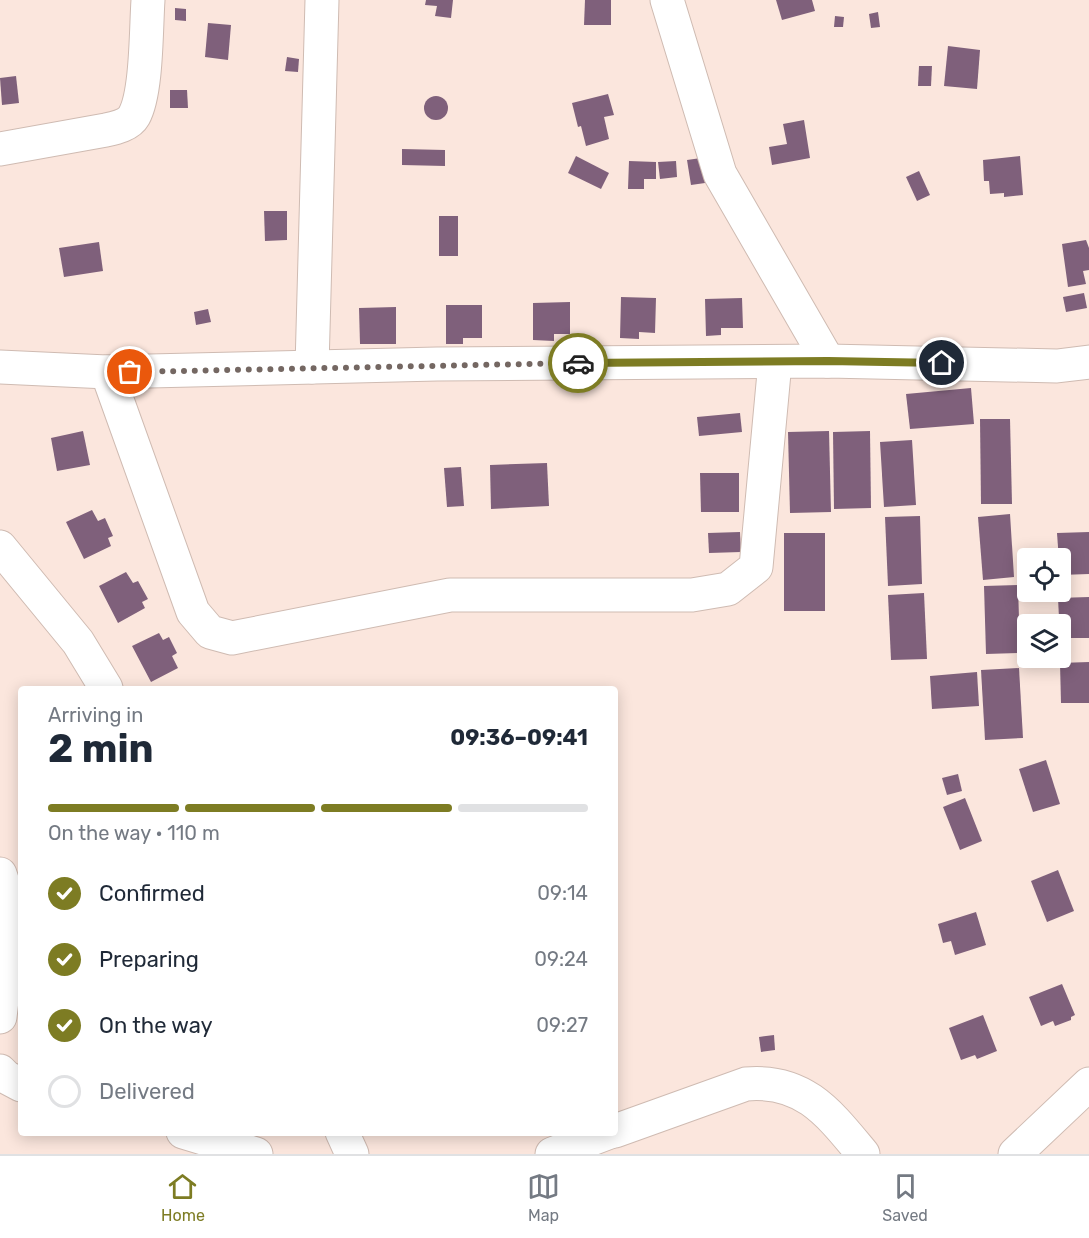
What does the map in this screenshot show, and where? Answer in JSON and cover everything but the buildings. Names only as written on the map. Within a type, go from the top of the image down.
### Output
[{"type":"street","points":[[0,148],[106,130],[120,126],[134,118],[140,98],[148,0]]},
{"type":"street","points":[[312,367],[322,0]]},
{"type":"street","points":[[667,0],[720,174],[828,361]]},
{"type":"street","points":[[0,367],[107,372],[312,367],[828,361],[1057,366],[1089,362]]},
{"type":"street","points":[[107,372],[193,612],[210,632],[232,638],[450,595],[692,595],[728,589],[756,567],[775,362]]},
{"type":"street","points":[[0,547],[78,642],[105,686]]},
{"type":"street","points":[[0,874],[6,888],[10,921],[0,1017]]},
{"type":"street","points":[[0,1071],[18,1083]]},
{"type":"street","points":[[618,1130],[746,1084],[767,1082],[789,1088],[815,1102],[862,1154]]},
{"type":"street","points":[[1015,1154],[1089,1084]]},
{"type":"street","points":[[196,1136],[256,1154]]},
{"type":"street","points":[[344,1136],[352,1154]]},
{"type":"street","points":[[552,1154],[599,1136]]},
{"type":"way so far","points":[[130,372],[437,364],[578,363]]},
{"type":"route","points":[[578,363],[828,361],[942,363]]}]
